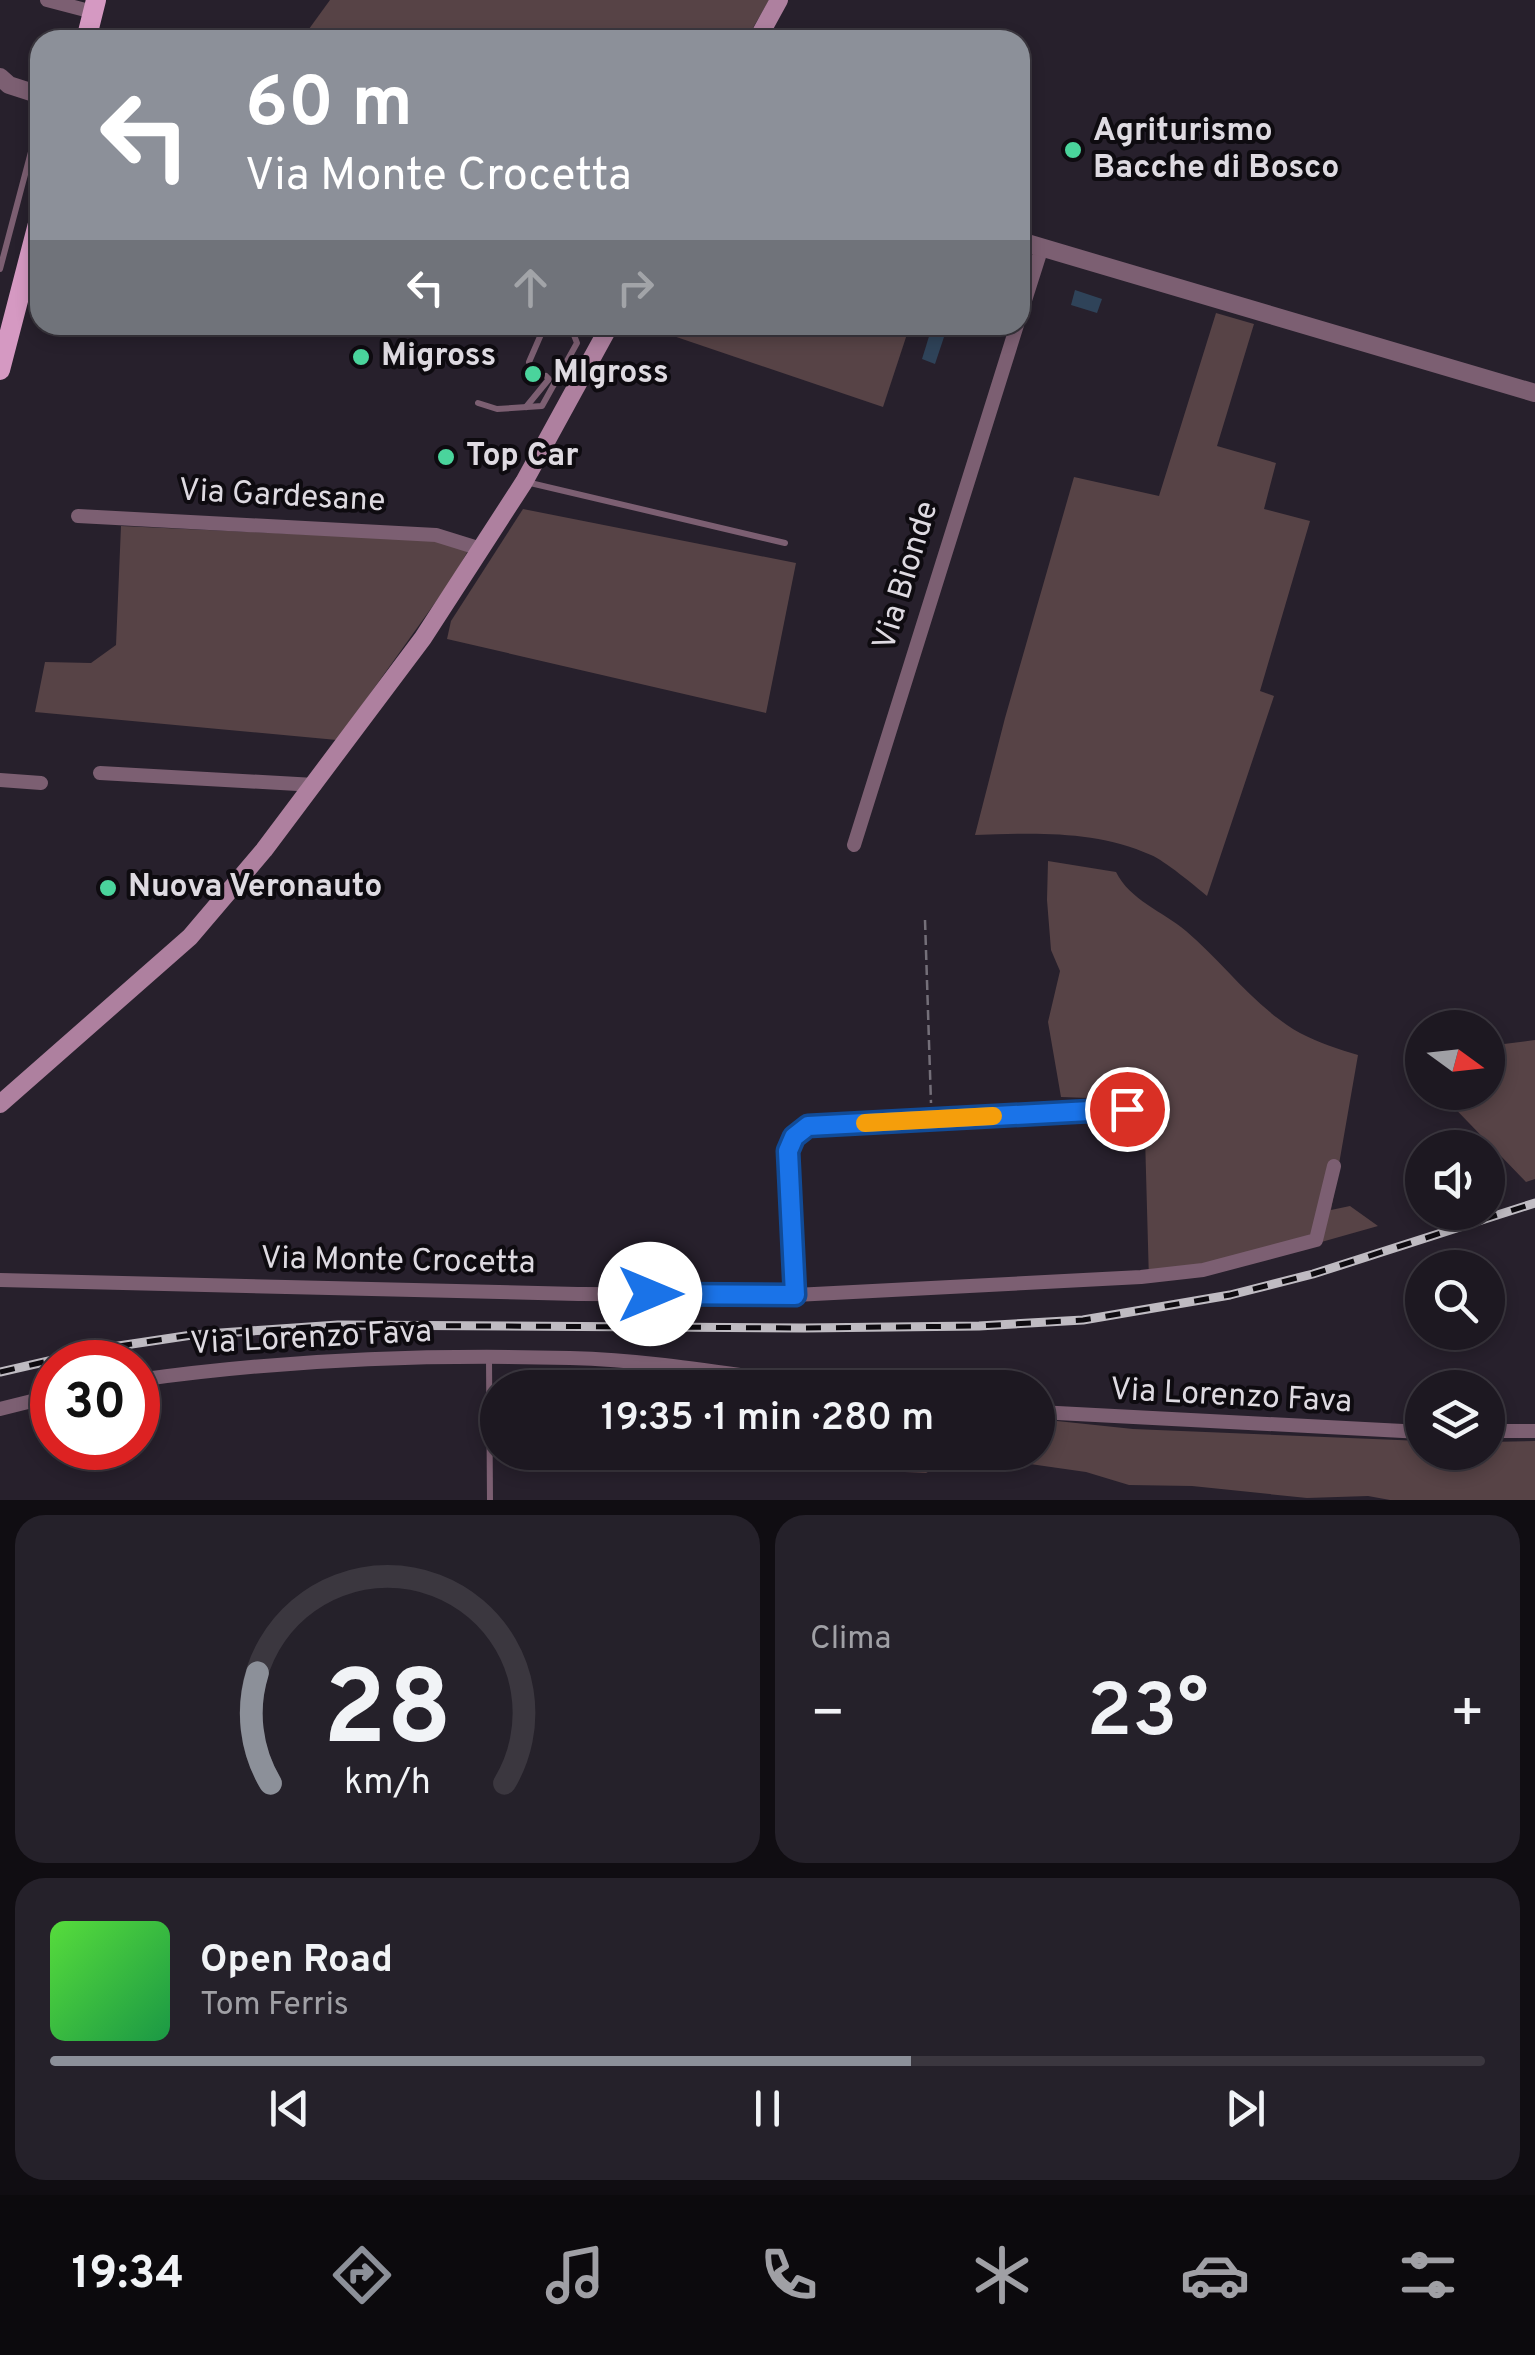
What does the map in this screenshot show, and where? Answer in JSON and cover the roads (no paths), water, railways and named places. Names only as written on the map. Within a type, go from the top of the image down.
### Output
[{"type":"main road","points":[[763,30],[779,0]]},
{"type":"main road","points":[[0,370],[30,255]]},
{"type":"main road","points":[[0,1104],[190,938],[315,784],[423,638],[524,482],[603,335]]},
{"type":"street","points":[[47,0],[95,6]]},
{"type":"street","points":[[0,77],[13,75],[30,79]]},
{"type":"street","points":[[0,77],[9,85],[30,92]]},
{"type":"street","points":[[1030,244],[1535,394]]},
{"type":"street","points":[[1030,285],[1042,247]]},
{"type":"street","name":"Via Bionde","points":[[854,844],[1014,335]]},
{"type":"street","name":"Via Gardesane","points":[[78,516],[436,536],[481,549]]},
{"type":"street","points":[[100,773],[315,784]]},
{"type":"street","points":[[0,780],[41,783]]},
{"type":"street","points":[[795,1295],[788,1151],[794,1137],[808,1126],[1127,1109]]},
{"type":"street","name":"Via Monte Crocetta","points":[[0,1280],[578,1294],[795,1295],[1141,1277],[1202,1270],[1316,1240],[1334,1166]]},
{"type":"street","name":"Via Lorenzo Fava","points":[[160,1377],[241,1366],[489,1359],[572,1358],[694,1370]]},
{"type":"street","points":[[0,1410],[30,1402]]},
{"type":"street","name":"Via Lorenzo Fava","points":[[1055,1413],[1405,1431]]},
{"type":"street","points":[[1505,1432],[1535,1431]]},
{"type":"lane","points":[[22,287],[0,270],[30,156]]},
{"type":"lane","points":[[529,362],[541,335]]},
{"type":"lane","points":[[478,402],[497,409],[542,406],[575,348],[575,335]]},
{"type":"lane","points":[[525,408],[549,378],[546,376]]},
{"type":"lane","points":[[524,482],[786,543]]},
{"type":"lane","points":[[489,1359],[490,1500]]},
{"type":"water","points":[[1075,290],[1102,299],[1097,313],[1071,305]]},
{"type":"water","points":[[929,335],[945,335],[935,364],[922,359]]},
{"type":"railway","points":[[0,1372],[105,1348],[192,1335],[338,1325],[804,1328],[979,1326],[1083,1320],[1230,1295],[1313,1274],[1535,1203]]},
{"type":"place","name":"Agriturismo Bacche di Bosco","points":[[1073,150]]},
{"type":"place","name":"Migross","points":[[361,357]]},
{"type":"place","name":"MIgross","points":[[533,374]]},
{"type":"place","name":"Top Car","points":[[446,457]]},
{"type":"place","name":"Nuova Veronauto","points":[[108,888]]}]
